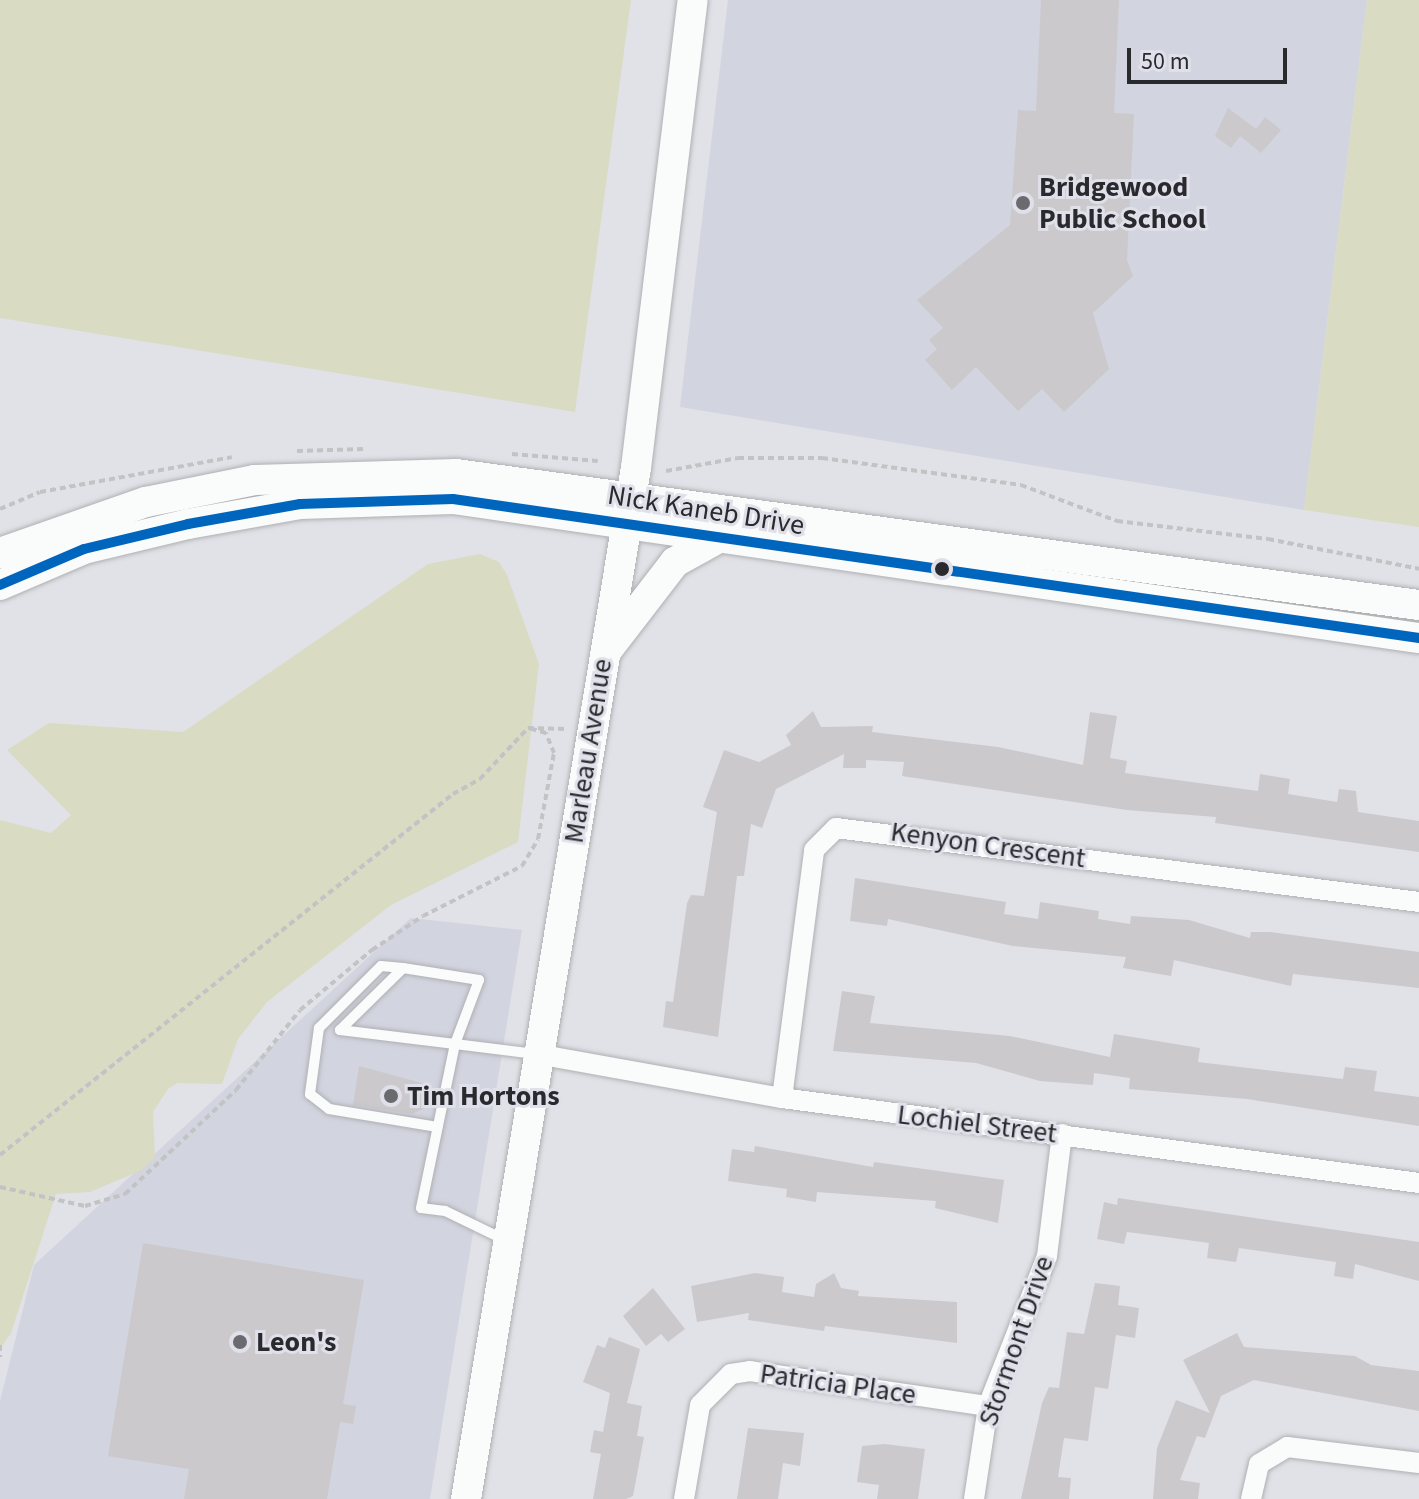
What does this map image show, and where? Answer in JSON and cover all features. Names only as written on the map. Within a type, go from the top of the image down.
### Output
[{"type":"street","name":"Marleau Avenue","points":[[466,1499],[626,512],[693,0]]},
{"type":"street","name":"Nick Kaneb Drive","points":[[0,553],[146,502],[255,480],[456,474],[626,512],[717,539],[1419,638]]},
{"type":"street","name":"Nick Kaneb Drive","points":[[0,585],[84,549],[300,504],[453,499],[626,512],[1419,605]]},
{"type":"street","points":[[604,654],[675,562],[717,539]]},
{"type":"street","name":"Kenyon Crescent","points":[[782,1098],[814,850],[836,828],[1419,902]]},
{"type":"street","name":"Lochiel Street","points":[[537,1054],[782,1098],[1419,1183]]},
{"type":"street","name":"Stormont Drive","points":[[974,1499],[988,1406],[1047,1256],[1062,1134]]},
{"type":"street","name":"Patricia Place","points":[[684,1499],[700,1405],[731,1374],[750,1371],[988,1406]]},
{"type":"street","points":[[1251,1499],[1259,1464],[1279,1449],[1419,1463]]},
{"type":"lane","points":[[438,1127],[329,1109],[310,1094],[319,1028],[381,966],[479,980],[455,1044],[438,1127],[421,1208],[445,1211],[508,1242]]},
{"type":"lane","points":[[403,968],[340,1030],[537,1054]]},
{"type":"path","points":[[666,471],[738,458],[837,460],[1021,485],[1117,521],[1268,539],[1419,569]]},
{"type":"path","points":[[0,1155],[453,794],[480,779],[528,728],[545,724],[592,733]]},
{"type":"path","points":[[0,1187],[85,1206],[125,1194],[236,1090],[300,1010],[360,960],[423,916],[522,866],[538,839],[554,753],[546,733],[528,728]]},
{"type":"path","points":[[0,1345],[0,1357]]},
{"type":"shaded area","name":"Bridgewood Public School","points":[[728,0],[1367,0],[1304,510],[680,407]]},
{"type":"shaded area","points":[[411,918],[522,930],[430,1499],[0,1499],[0,1401],[34,1265]]},
{"type":"green space","points":[[0,0],[631,0],[575,412],[0,318]]},
{"type":"green space","points":[[1367,0],[1419,0],[1419,527],[1304,510]]},
{"type":"green space","points":[[480,554],[499,562],[507,575],[539,664],[518,842],[391,905],[267,1002],[238,1039],[222,1084],[177,1083],[168,1089],[153,1112],[155,1158],[142,1170],[90,1192],[56,1194],[11,1333],[0,1349],[0,820],[51,833],[71,815],[7,750],[49,723],[183,732],[428,564]]},
{"type":"building","points":[[1041,0],[1119,0],[1114,113],[1134,114],[1127,260],[1133,276],[1093,313],[1109,369],[1064,412],[1042,389],[1018,411],[976,367],[952,390],[925,360],[937,349],[929,340],[943,328],[917,300],[1010,225],[1018,110],[1036,111]]},
{"type":"building","points":[[1228,108],[1256,129],[1265,117],[1281,130],[1261,153],[1240,136],[1231,148],[1215,136]]},
{"type":"building","points":[[813,711],[821,727],[873,726],[872,732],[998,747],[1083,765],[1090,712],[1117,716],[1110,758],[1127,761],[1125,773],[1258,791],[1260,774],[1290,779],[1288,794],[1337,802],[1339,789],[1356,791],[1358,812],[1419,821],[1419,852],[1215,823],[1216,817],[1127,810],[902,776],[904,762],[866,760],[866,768],[843,768],[844,754],[776,789],[762,828],[751,824],[744,876],[737,876],[718,1037],[663,1027],[666,1001],[673,1002],[687,903],[691,895],[704,896],[717,812],[703,807],[724,750],[759,762],[791,745],[786,735]]},
{"type":"building","points":[[855,878],[1006,902],[1004,914],[1038,919],[1040,902],[1099,911],[1098,919],[1130,924],[1131,916],[1189,920],[1250,938],[1251,932],[1270,932],[1419,952],[1419,988],[1293,974],[1291,986],[1174,960],[1171,976],[1123,968],[1126,957],[1013,946],[888,919],[887,926],[850,921]]},
{"type":"building","points":[[842,991],[875,996],[870,1023],[1010,1036],[1110,1057],[1114,1034],[1200,1048],[1198,1062],[1343,1079],[1345,1067],[1377,1071],[1374,1091],[1419,1097],[1419,1126],[1247,1099],[1129,1089],[1130,1078],[1094,1073],[1093,1085],[1040,1081],[976,1063],[833,1051]]},
{"type":"building","name":"Tim Hortons","points":[[359,1066],[429,1085],[425,1108],[412,1114],[353,1105]]},
{"type":"building","points":[[755,1146],[873,1167],[874,1162],[1004,1180],[998,1223],[935,1208],[936,1201],[817,1192],[816,1202],[786,1197],[787,1189],[728,1181],[732,1149],[754,1152]]},
{"type":"building","points":[[1118,1198],[1419,1242],[1419,1281],[1355,1264],[1353,1279],[1334,1276],[1336,1262],[1239,1248],[1236,1262],[1207,1258],[1209,1243],[1127,1232],[1124,1244],[1097,1239],[1104,1202],[1117,1205]]},
{"type":"building","name":"Leon's","points":[[143,1243],[364,1280],[343,1404],[356,1406],[353,1424],[340,1422],[327,1499],[184,1499],[189,1469],[108,1456]]},
{"type":"building","points":[[755,1273],[784,1277],[782,1292],[814,1297],[816,1284],[834,1273],[841,1288],[859,1291],[858,1296],[957,1302],[957,1343],[825,1326],[824,1331],[748,1320],[749,1313],[697,1322],[691,1286]]},
{"type":"building","points":[[1095,1283],[1120,1286],[1118,1305],[1139,1308],[1135,1338],[1116,1335],[1108,1389],[1095,1387],[1088,1441],[1064,1438],[1058,1477],[1071,1478],[1069,1499],[1021,1499],[1042,1403],[1049,1387],[1059,1388],[1067,1332],[1084,1334]]},
{"type":"building","points":[[653,1288],[685,1329],[668,1342],[661,1334],[646,1346],[623,1316]]},
{"type":"building","points":[[1237,1333],[1244,1347],[1355,1356],[1371,1365],[1419,1371],[1419,1411],[1254,1380],[1221,1396],[1205,1438],[1197,1436],[1180,1480],[1200,1483],[1198,1499],[1153,1499],[1157,1448],[1176,1400],[1210,1413],[1183,1360]]},
{"type":"building","points":[[609,1337],[640,1349],[627,1403],[642,1406],[637,1436],[644,1437],[633,1496],[626,1499],[593,1499],[601,1454],[590,1452],[594,1430],[603,1432],[610,1393],[583,1382],[597,1345],[605,1348]]},
{"type":"building","points":[[748,1428],[804,1433],[800,1466],[783,1463],[778,1499],[737,1499]]},
{"type":"building","points":[[885,1444],[925,1449],[918,1499],[877,1499],[879,1485],[857,1482],[862,1446]]},
{"type":"transit line","points":[[0,585],[84,549],[188,524],[300,504],[453,499],[1419,638]]},
{"type":"place","name":"Bridgewood Public School","points":[[1023,203]]},
{"type":"place","name":"Tim Hortons","points":[[391,1096]]},
{"type":"place","name":"Leon's","points":[[240,1342]]}]
